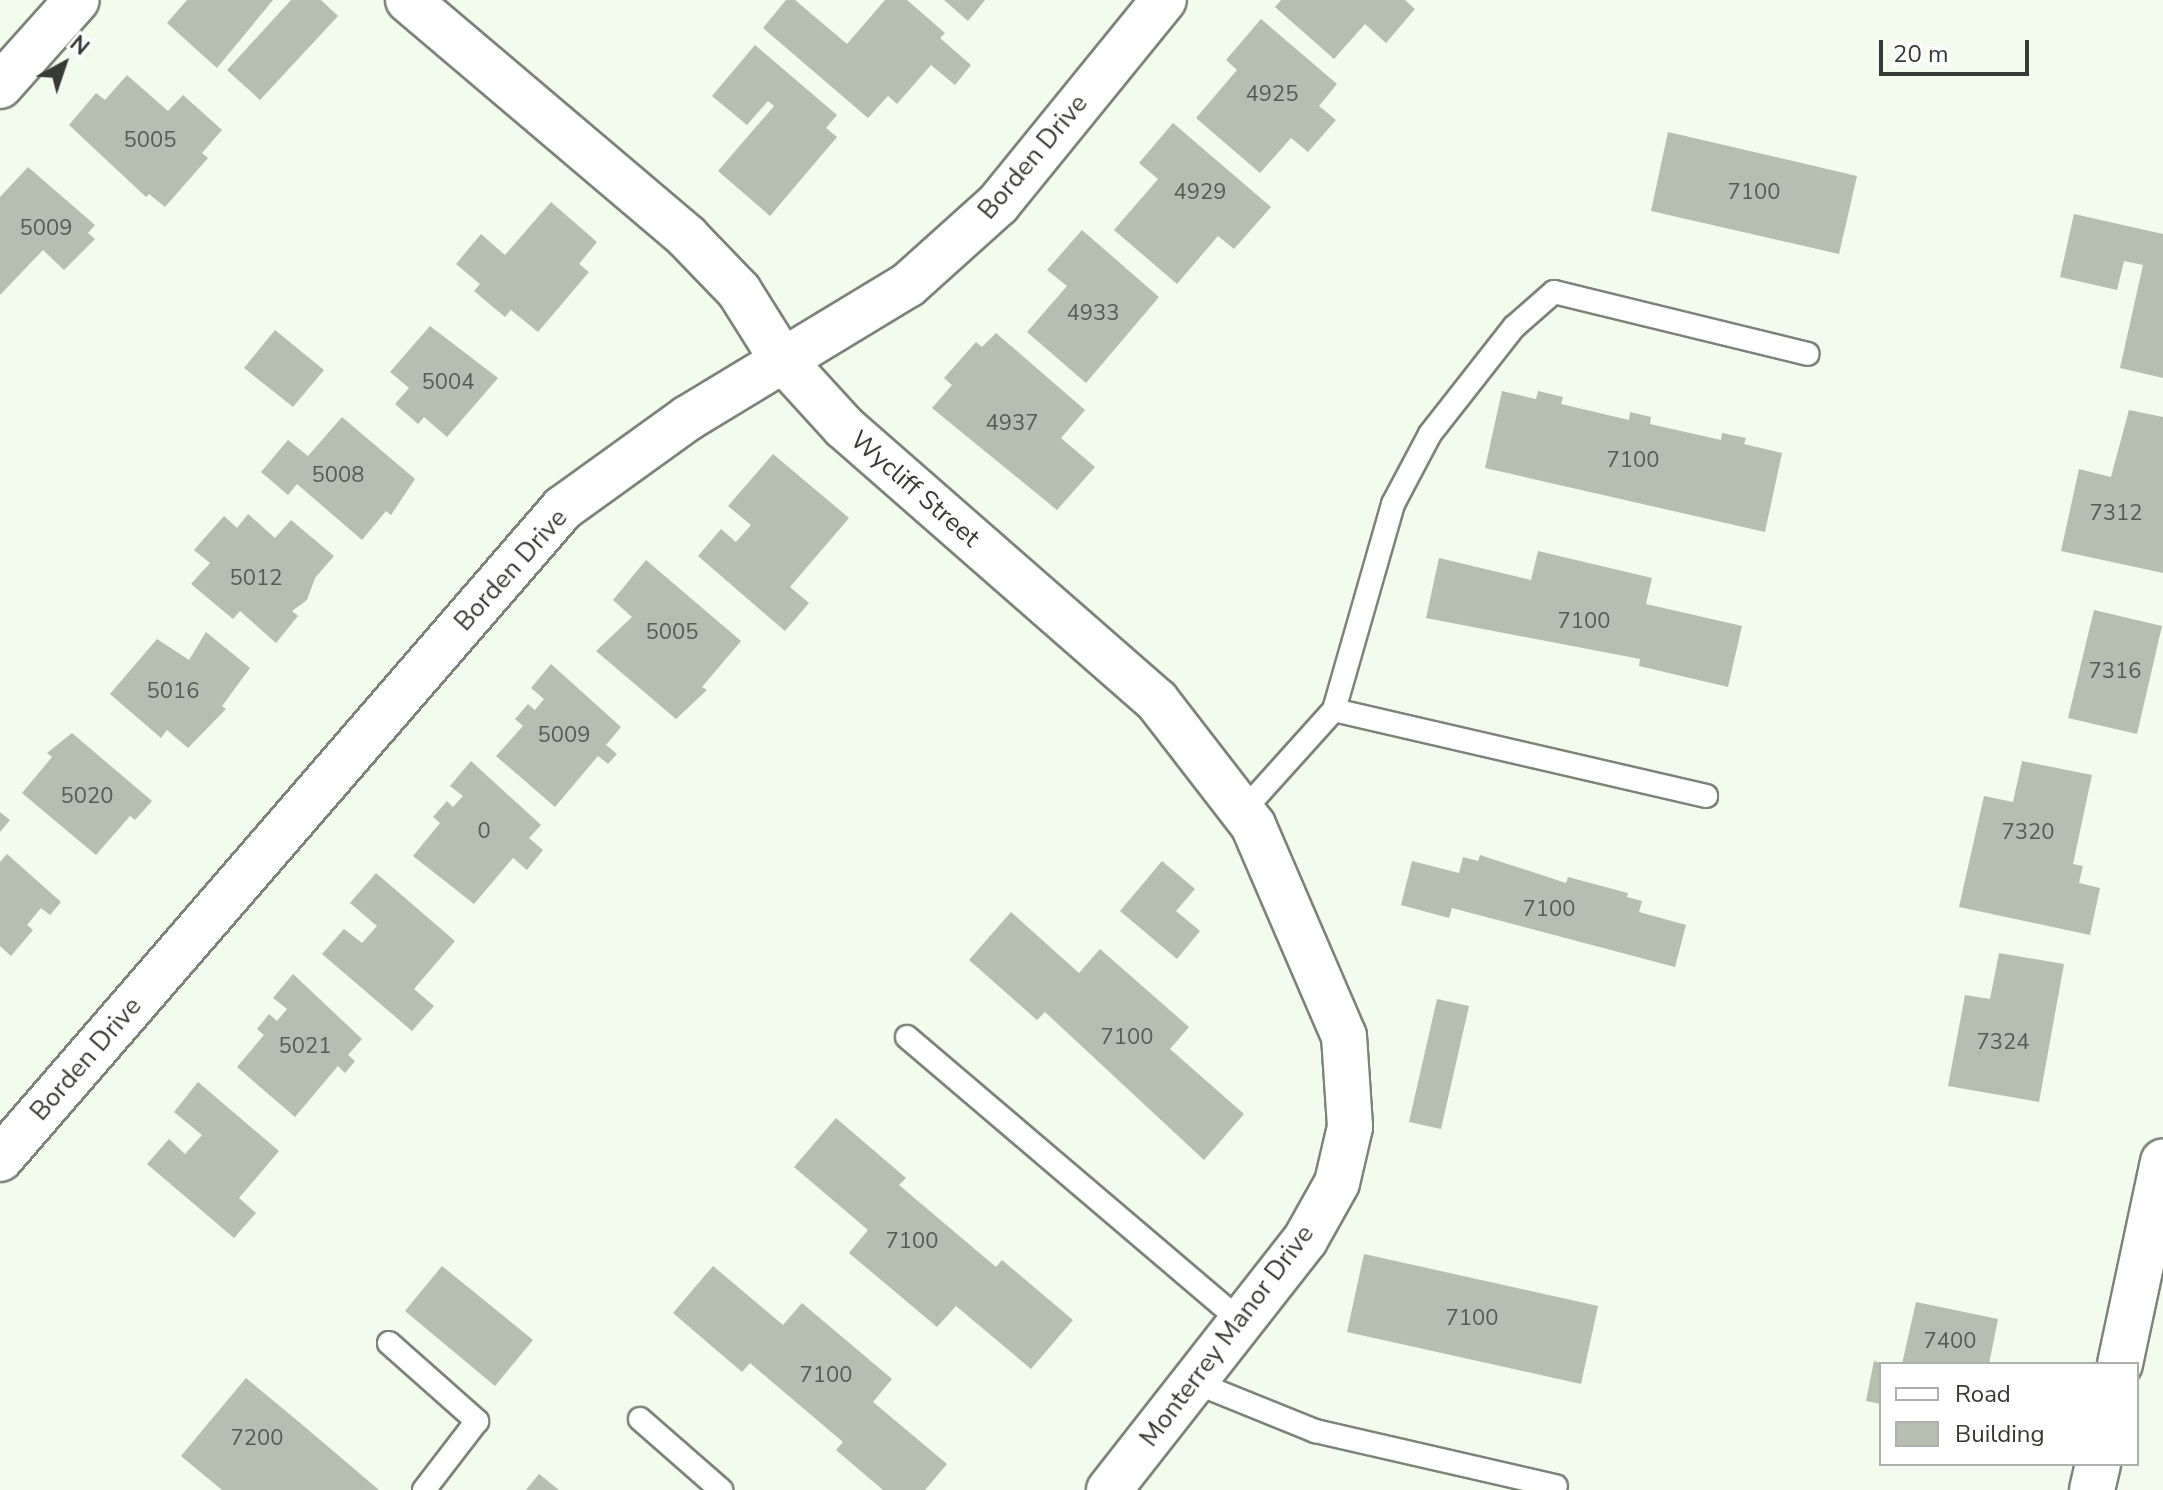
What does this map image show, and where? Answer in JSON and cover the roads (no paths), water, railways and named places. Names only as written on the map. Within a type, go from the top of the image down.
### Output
[{"type":"street","points":[[0,86],[77,0]]},
{"type":"street","name":"Wycliff Street","points":[[408,0],[687,237],[739,291],[781,358],[844,427],[1157,701],[1243,811],[1288,900],[1344,1036]]},
{"type":"street","name":"Borden Drive","points":[[0,1159],[563,508],[781,358],[908,285],[998,204],[1164,0]]},
{"type":"street","name":"Monterrey Manor Drive","points":[[1109,1490],[1305,1240],[1337,1183],[1350,1127],[1344,1036]]},
{"type":"street","points":[[2121,1362],[2155,1242],[2163,1162]]},
{"type":"street","points":[[2092,1490],[2098,1466]]},
{"type":"lane","points":[[1243,811],[1334,710],[1393,504],[1430,434],[1514,327],[1554,292],[1808,354]]},
{"type":"lane","points":[[1334,710],[1706,796]]},
{"type":"lane","points":[[907,1037],[1241,1321]]},
{"type":"lane","points":[[389,1343],[477,1421],[424,1490]]},
{"type":"lane","points":[[1194,1382],[1315,1431],[1556,1486]]},
{"type":"lane","points":[[640,1419],[721,1490]]}]
